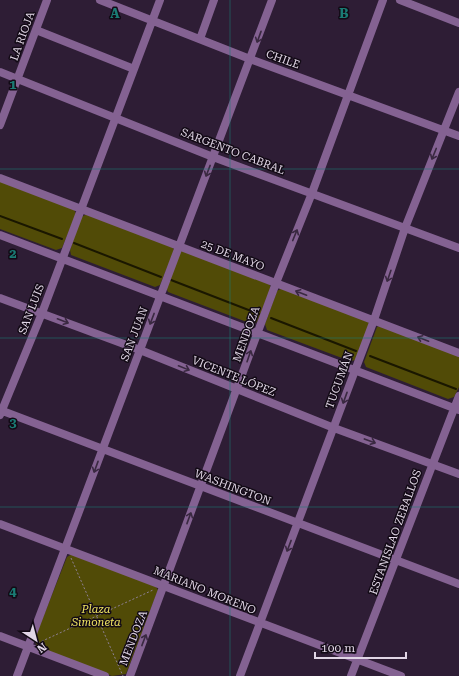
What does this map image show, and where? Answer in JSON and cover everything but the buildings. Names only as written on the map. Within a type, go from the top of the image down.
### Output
[{"type":"street","name":"LA RIOJA","points":[[0,125],[47,0]]},
{"type":"street","name":"CHILE","points":[[100,0],[250,59],[349,94],[459,136]]},
{"type":"street","name":"SAN LUIS","points":[[1,412],[42,313],[80,208],[116,118],[160,0]]},
{"type":"street","points":[[200,39],[214,0]]},
{"type":"street","name":"SAN JUAN","points":[[18,676],[272,0]]},
{"type":"street","name":"MENDOZA","points":[[130,676],[238,389],[257,333],[312,193],[383,0]]},
{"type":"street","points":[[400,0],[459,23]]},
{"type":"street","points":[[36,30],[134,68]]},
{"type":"street","name":"SARGENTO CABRAL","points":[[0,72],[213,156],[459,248]]},
{"type":"street","name":"TUCUMÁN","points":[[240,676],[374,320],[405,228],[459,92]]},
{"type":"street","name":"25 DE MAYO","points":[[0,178],[459,353]]},
{"type":"street","points":[[0,235],[457,409]]},
{"type":"street","name":"VICENTE LÓPEZ","points":[[0,298],[140,350],[334,428],[459,474]]},
{"type":"street","name":"ESTANISLAO ZEBALLOS","points":[[351,676],[397,560],[432,464],[457,409],[459,396]]},
{"type":"street","name":"WASHINGTON","points":[[1,412],[103,449],[459,584]]},
{"type":"street","name":"MARIANO MORENO","points":[[0,524],[402,676]]},
{"type":"street","points":[[0,636],[105,676]]},
{"type":"path","points":[[66,549],[123,676]]},
{"type":"path","points":[[29,646],[153,590]]},
{"type":"green space","points":[[0,180],[74,209],[76,214],[62,248],[56,250],[0,229]]},
{"type":"green space","points":[[87,214],[173,246],[174,251],[160,285],[155,287],[71,255],[70,250],[81,217]]},
{"type":"green space","points":[[183,250],[269,283],[271,288],[257,322],[252,324],[168,292],[166,287],[178,253]]},
{"type":"green space","points":[[282,288],[368,321],[370,326],[356,360],[350,361],[267,330],[265,324],[277,291]]},
{"type":"green space","points":[[381,325],[459,355],[459,387],[454,397],[448,399],[366,367],[364,362],[377,327]]},
{"type":"green space","name":"Plaza Simoneta","points":[[72,554],[155,585],[158,590],[126,674],[112,676],[38,647],[34,640],[67,557]]},
{"type":"waterway","points":[[0,216],[62,239]]},
{"type":"waterway","points":[[74,243],[161,277]]},
{"type":"waterway","points":[[171,280],[259,314]]},
{"type":"waterway","points":[[271,318],[356,351]]},
{"type":"waterway","points":[[370,356],[456,389]]}]
